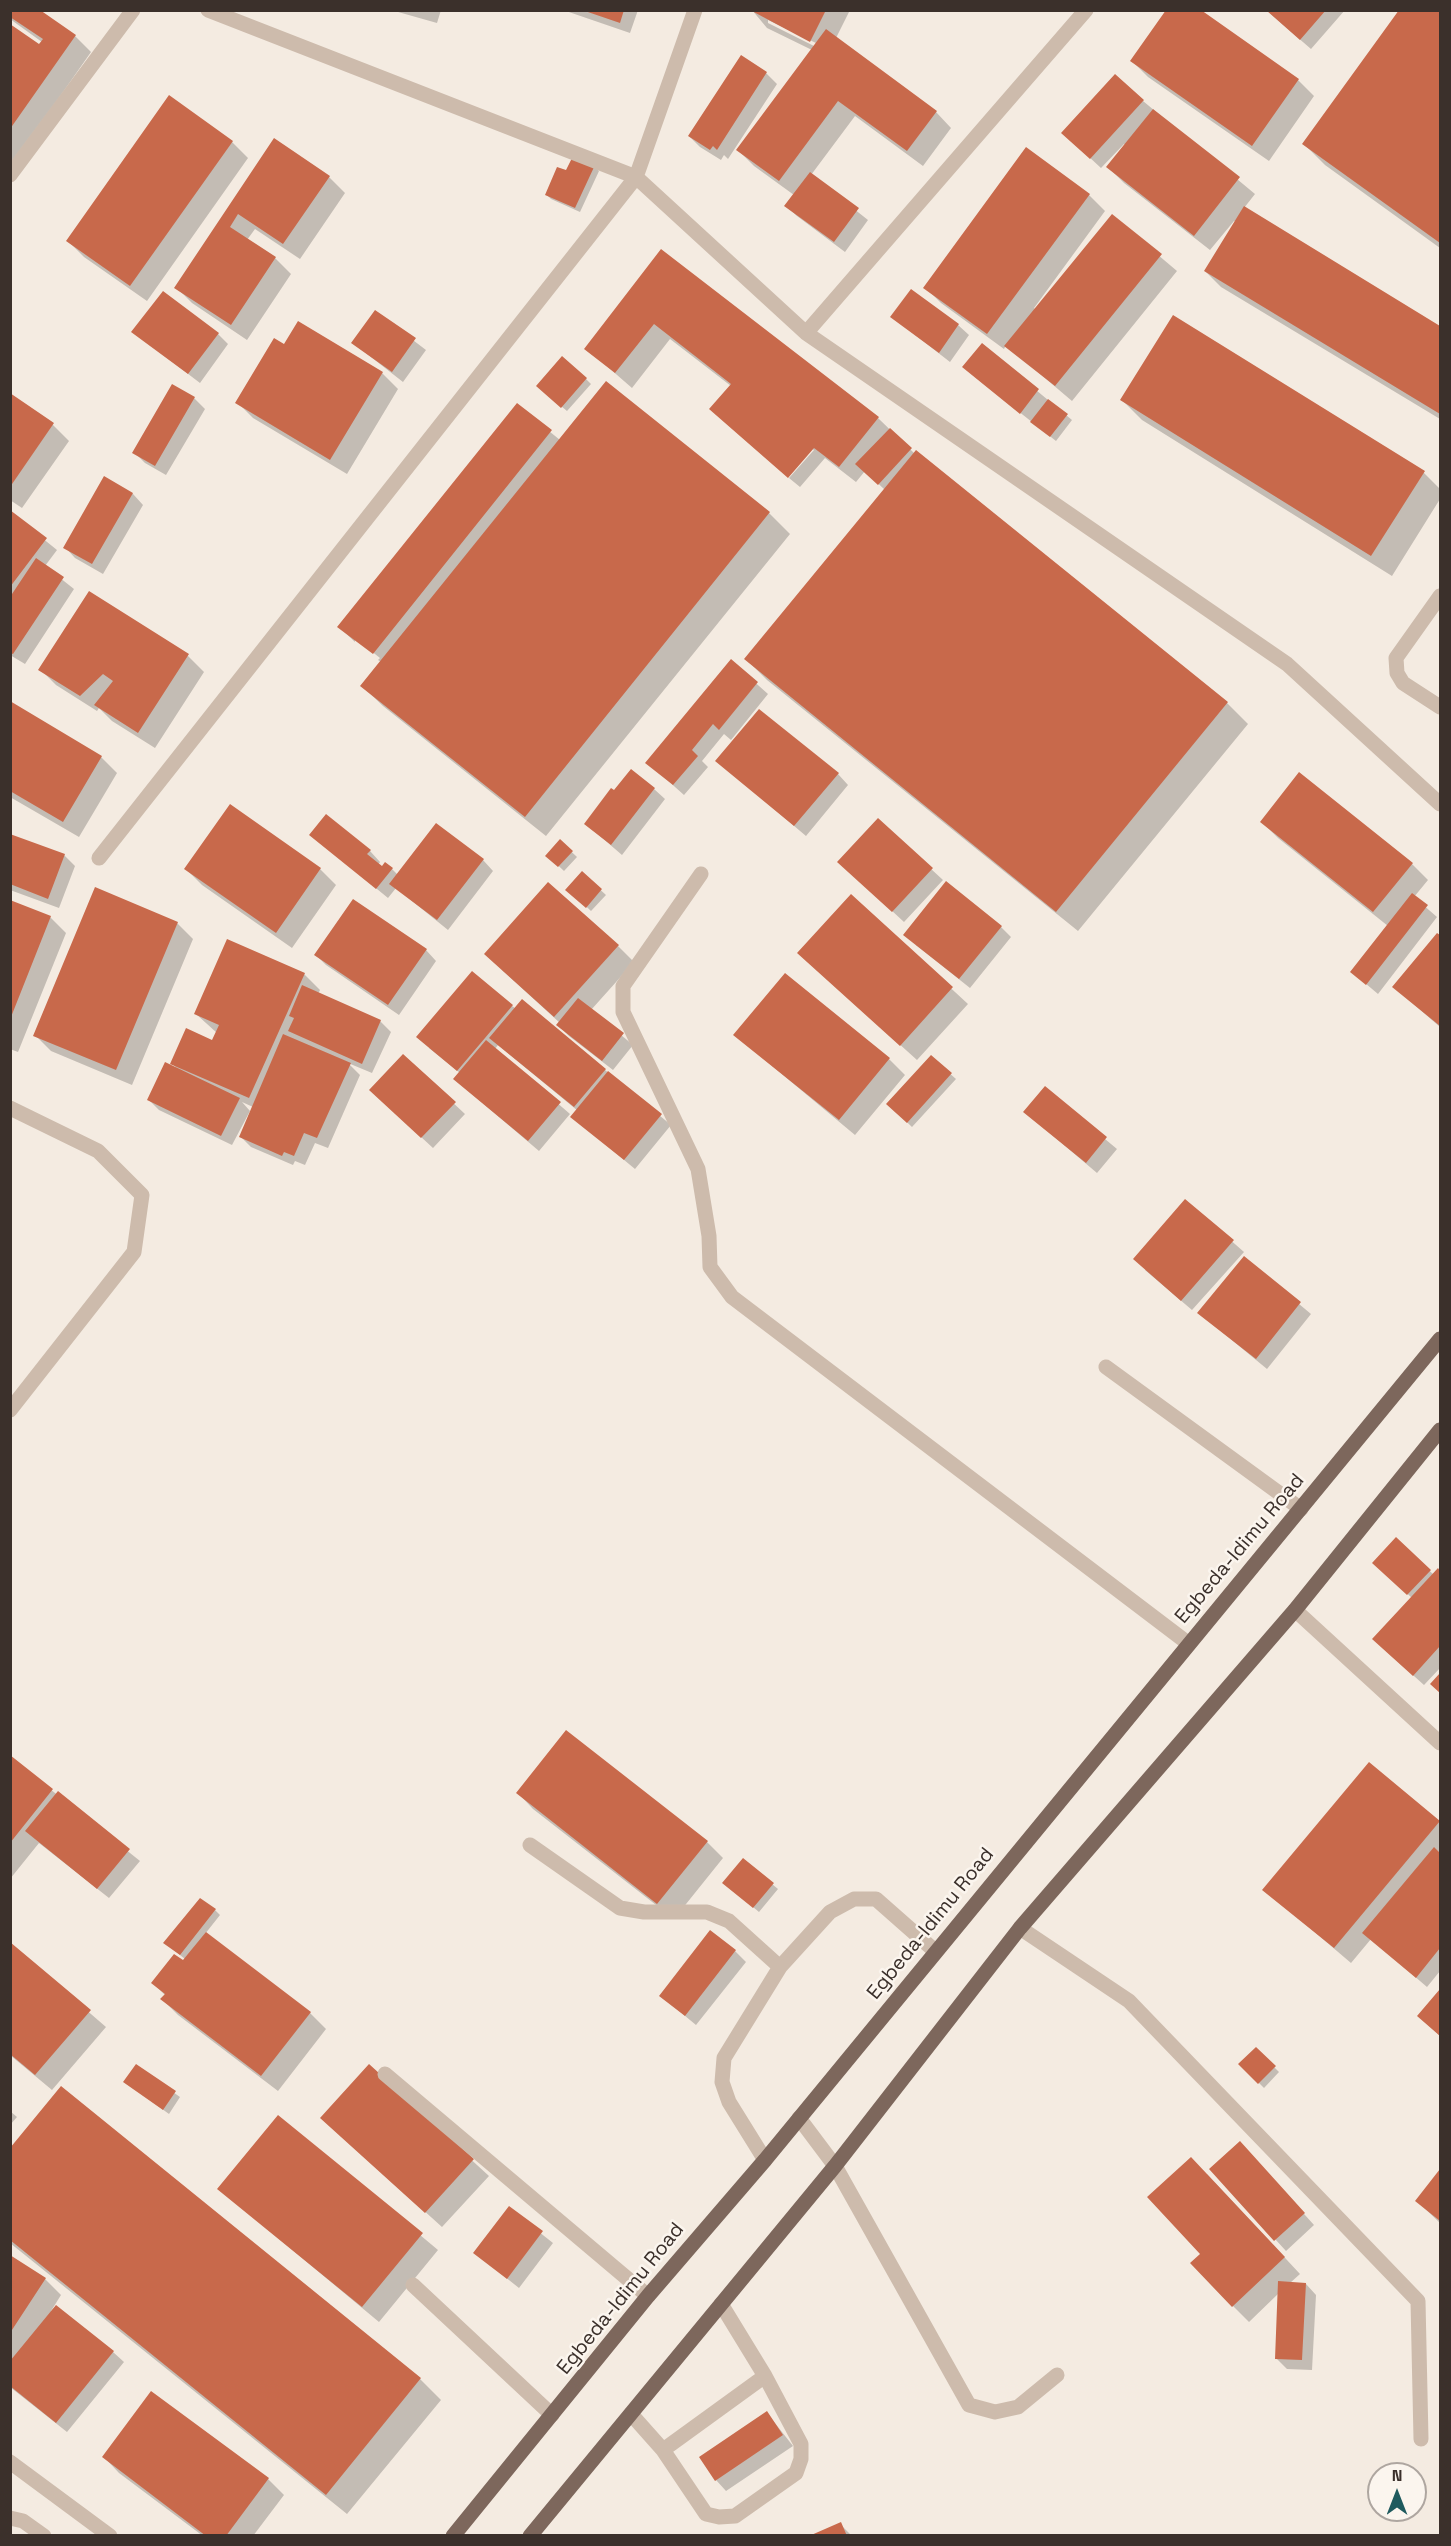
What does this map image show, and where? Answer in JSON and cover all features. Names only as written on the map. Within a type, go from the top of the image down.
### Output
[{"type":"main road","name":"Egbeda-Idimu Road","points":[[453,2535],[648,2296],[765,2160],[1440,1340]]},
{"type":"main road","points":[[530,2535],[835,2166],[1020,1928],[1295,1610],[1440,1430]]},
{"type":"street","points":[[10,175],[133,10]]},
{"type":"street","points":[[208,10],[636,177],[806,333],[1287,664],[1440,804]]},
{"type":"street","points":[[99,858],[636,177],[695,10]]},
{"type":"street","points":[[806,333],[1086,10]]},
{"type":"street","points":[[1440,596],[1396,658],[1397,673],[1403,683],[1440,707]]},
{"type":"street","points":[[701,874],[623,986],[623,1012],[698,1169],[709,1236],[710,1267],[732,1297],[1189,1644]]},
{"type":"street","points":[[10,1108],[98,1151],[142,1195],[134,1252],[10,1410]]},
{"type":"street","points":[[1106,1367],[1301,1509]]},
{"type":"street","points":[[1295,1610],[1440,1743]]},
{"type":"street","points":[[530,1845],[620,1908],[644,1912],[685,1910],[707,1912],[729,1921],[780,1967]]},
{"type":"street","points":[[765,2160],[729,2102],[722,2082],[724,2058],[780,1967],[830,1912],[854,1899],[876,1899],[935,1951]]},
{"type":"street","points":[[1020,1928],[1129,2001],[1418,2301],[1421,2439]]},
{"type":"street","points":[[385,2074],[648,2296]]},
{"type":"street","points":[[798,2118],[835,2166],[969,2406],[995,2412],[1018,2407],[1057,2375]]},
{"type":"street","points":[[413,2285],[552,2415]]},
{"type":"street","points":[[631,2414],[663,2450],[706,2514],[719,2517],[735,2516],[796,2473],[801,2459],[801,2444],[765,2376],[721,2304]]},
{"type":"street","points":[[663,2450],[765,2376]]},
{"type":"street","points":[[10,2462],[110,2535]]},
{"type":"street","points":[[10,2518],[23,2521],[44,2535]]},
{"type":"building","points":[[10,10],[40,10],[76,35],[10,129],[10,24],[39,44],[43,39],[10,17]]},
{"type":"building","points":[[582,10],[624,10],[620,23]]},
{"type":"building","points":[[750,10],[826,10],[810,42]]},
{"type":"building","points":[[1166,10],[1201,10],[1299,79],[1252,146],[1130,61]]},
{"type":"building","points":[[1266,10],[1326,10],[1300,40]]},
{"type":"building","points":[[1399,10],[1440,10],[1440,243],[1302,144]]},
{"type":"building","points":[[826,29],[937,111],[907,151],[838,101],[779,181],[736,150]]},
{"type":"building","points":[[741,55],[767,72],[717,150],[713,146],[710,150],[688,136]]},
{"type":"building","points":[[1115,74],[1144,100],[1090,159],[1061,133]]},
{"type":"building","points":[[169,95],[233,141],[130,286],[66,241]]},
{"type":"building","points":[[1153,109],[1240,177],[1194,236],[1106,167]]},
{"type":"building","points":[[274,138],[330,176],[283,244],[238,214],[230,227],[276,257],[231,325],[174,288]]},
{"type":"building","points":[[1026,147],[1090,194],[987,334],[923,288]]},
{"type":"building","points":[[573,156],[595,165],[575,208],[545,195],[557,167],[566,170]]},
{"type":"building","points":[[810,172],[859,208],[834,242],[784,206]]},
{"type":"building","points":[[1244,206],[1440,326],[1440,414],[1204,271]]},
{"type":"building","points":[[1112,214],[1162,254],[1055,386],[1004,346]]},
{"type":"building","points":[[661,249],[879,417],[839,467],[814,448],[788,478],[709,409],[731,384],[654,324],[615,373],[584,349]]},
{"type":"building","points":[[911,289],[959,324],[939,353],[890,317]]},
{"type":"building","points":[[163,291],[219,333],[188,374],[131,332]]},
{"type":"building","points":[[375,310],[416,338],[392,372],[351,343]]},
{"type":"building","points":[[1173,315],[1425,471],[1371,556],[1120,400]]},
{"type":"building","points":[[298,321],[383,372],[330,460],[235,403],[274,338],[284,344]]},
{"type":"building","points":[[982,343],[1039,389],[1020,414],[962,367]]},
{"type":"building","points":[[562,356],[587,378],[561,408],[536,386]]},
{"type":"building","points":[[606,381],[770,512],[525,817],[360,686]]},
{"type":"building","points":[[172,384],[195,397],[155,466],[132,453]]},
{"type":"building","points":[[10,393],[54,423],[10,487]]},
{"type":"building","points":[[1048,399],[1068,414],[1050,437],[1030,422]]},
{"type":"building","points":[[517,403],[552,430],[373,654],[337,627]]},
{"type":"building","points":[[890,428],[912,448],[878,485],[855,464]]},
{"type":"building","points":[[916,450],[1228,702],[1056,912],[744,659]]},
{"type":"building","points":[[104,476],[133,493],[92,564],[63,548]]},
{"type":"building","points":[[10,510],[47,538],[10,587]]},
{"type":"building","points":[[36,558],[64,577],[13,654],[10,653],[10,597]]},
{"type":"building","points":[[89,591],[189,654],[138,733],[94,705],[113,681],[103,674],[80,696],[38,670]]},
{"type":"building","points":[[731,659],[758,682],[719,730],[713,724],[692,750],[698,756],[673,785],[645,763]]},
{"type":"building","points":[[10,701],[102,756],[63,822],[10,791]]},
{"type":"building","points":[[759,709],[839,773],[794,826],[715,761]]},
{"type":"building","points":[[631,769],[655,788],[611,845],[584,824],[611,788],[614,790]]},
{"type":"building","points":[[1299,772],[1413,863],[1373,912],[1260,822]]},
{"type":"building","points":[[230,804],[321,868],[276,933],[184,869]]},
{"type":"building","points":[[326,814],[371,850],[367,854],[382,866],[385,862],[393,868],[376,889],[309,835]]},
{"type":"building","points":[[878,818],[933,868],[892,912],[837,862]]},
{"type":"building","points":[[436,823],[484,859],[437,920],[389,884]]},
{"type":"building","points":[[10,834],[65,854],[48,899],[10,884]]},
{"type":"building","points":[[560,839],[573,851],[558,867],[545,856]]},
{"type":"building","points":[[582,871],[602,889],[586,908],[565,890]]},
{"type":"building","points":[[946,881],[1002,926],[959,979],[903,935]]},
{"type":"building","points":[[548,882],[619,945],[554,1017],[484,954]]},
{"type":"building","points":[[95,887],[178,922],[116,1070],[33,1036]]},
{"type":"building","points":[[1412,893],[1428,905],[1366,985],[1350,972]]},
{"type":"building","points":[[851,894],[953,987],[900,1046],[797,953]]},
{"type":"building","points":[[353,899],[427,949],[388,1005],[314,955]]},
{"type":"building","points":[[10,900],[51,916],[11,1017],[10,1017]]},
{"type":"building","points":[[1437,933],[1440,935],[1440,1026],[1392,987]]},
{"type":"building","points":[[227,939],[305,973],[249,1098],[170,1064],[186,1028],[212,1040],[219,1025],[194,1014]]},
{"type":"building","points":[[472,971],[513,1005],[457,1071],[416,1037]]},
{"type":"building","points":[[785,973],[890,1058],[839,1120],[733,1035]]},
{"type":"building","points":[[302,985],[381,1020],[362,1064],[288,1031],[294,1018],[289,1016]]},
{"type":"building","points":[[578,998],[624,1033],[602,1061],[556,1025]]},
{"type":"building","points":[[522,999],[606,1069],[574,1107],[489,1038]]},
{"type":"building","points":[[283,1034],[351,1063],[317,1138],[304,1133],[294,1156],[284,1152],[282,1156],[239,1137]]},
{"type":"building","points":[[486,1040],[561,1102],[528,1141],[453,1079]]},
{"type":"building","points":[[403,1054],[456,1102],[421,1138],[369,1090]]},
{"type":"building","points":[[931,1055],[952,1073],[907,1123],[886,1104]]},
{"type":"building","points":[[165,1062],[240,1098],[221,1136],[147,1100]]},
{"type":"building","points":[[608,1071],[662,1114],[624,1160],[570,1117]]},
{"type":"building","points":[[1045,1086],[1107,1137],[1086,1163],[1023,1112]]},
{"type":"building","points":[[1185,1199],[1234,1240],[1181,1301],[1133,1259]]},
{"type":"building","points":[[1244,1256],[1301,1302],[1256,1359],[1197,1313]]},
{"type":"building","points":[[1396,1537],[1431,1570],[1407,1595],[1372,1563]]},
{"type":"building","points":[[1438,1568],[1440,1571],[1440,1646],[1413,1676],[1372,1639]]},
{"type":"building","points":[[1440,1673],[1440,1693],[1430,1684]]},
{"type":"building","points":[[566,1730],[708,1841],[657,1904],[516,1793]]},
{"type":"building","points":[[10,1755],[53,1789],[10,1843]]},
{"type":"building","points":[[1369,1762],[1440,1821],[1334,1948],[1262,1890]]},
{"type":"building","points":[[58,1791],[130,1849],[97,1889],[25,1831]]},
{"type":"building","points":[[1434,1847],[1440,1853],[1440,1948],[1416,1978],[1362,1933]]},
{"type":"building","points":[[743,1858],[774,1883],[753,1908],[722,1883]]},
{"type":"building","points":[[200,1898],[216,1909],[180,1955],[163,1943]]},
{"type":"building","points":[[710,1930],[736,1950],[685,2016],[659,1996]]},
{"type":"building","points":[[206,1932],[311,2012],[261,2076],[160,1999],[165,1994],[151,1983],[174,1954],[183,1960]]},
{"type":"building","points":[[10,1942],[91,2010],[35,2075],[10,2054]]},
{"type":"building","points":[[1440,1989],[1440,2036],[1417,2016]]},
{"type":"building","points":[[1256,2047],[1276,2066],[1258,2084],[1238,2064]]},
{"type":"building","points":[[136,2064],[176,2091],[163,2110],[123,2082]]},
{"type":"building","points":[[369,2064],[474,2159],[425,2213],[320,2118]]},
{"type":"building","points":[[61,2086],[421,2378],[326,2495],[10,2240],[10,2148]]},
{"type":"building","points":[[278,2115],[423,2233],[362,2307],[217,2189]]},
{"type":"building","points":[[1240,2141],[1305,2213],[1274,2241],[1209,2169]]},
{"type":"building","points":[[1191,2157],[1285,2257],[1232,2307],[1190,2263],[1200,2254],[1147,2197]]},
{"type":"building","points":[[1440,2169],[1440,2221],[1415,2201]]},
{"type":"building","points":[[509,2206],[543,2231],[507,2279],[473,2253]]},
{"type":"building","points":[[10,2255],[46,2278],[10,2333]]},
{"type":"building","points":[[1278,2281],[1306,2283],[1302,2360],[1275,2359]]},
{"type":"building","points":[[56,2305],[114,2351],[56,2423],[10,2386],[10,2361]]},
{"type":"building","points":[[151,2391],[269,2478],[226,2536],[206,2536],[102,2457]]},
{"type":"building","points":[[767,2411],[783,2435],[715,2481],[699,2457]]},
{"type":"building","points":[[841,2522],[847,2536],[809,2536]]}]
